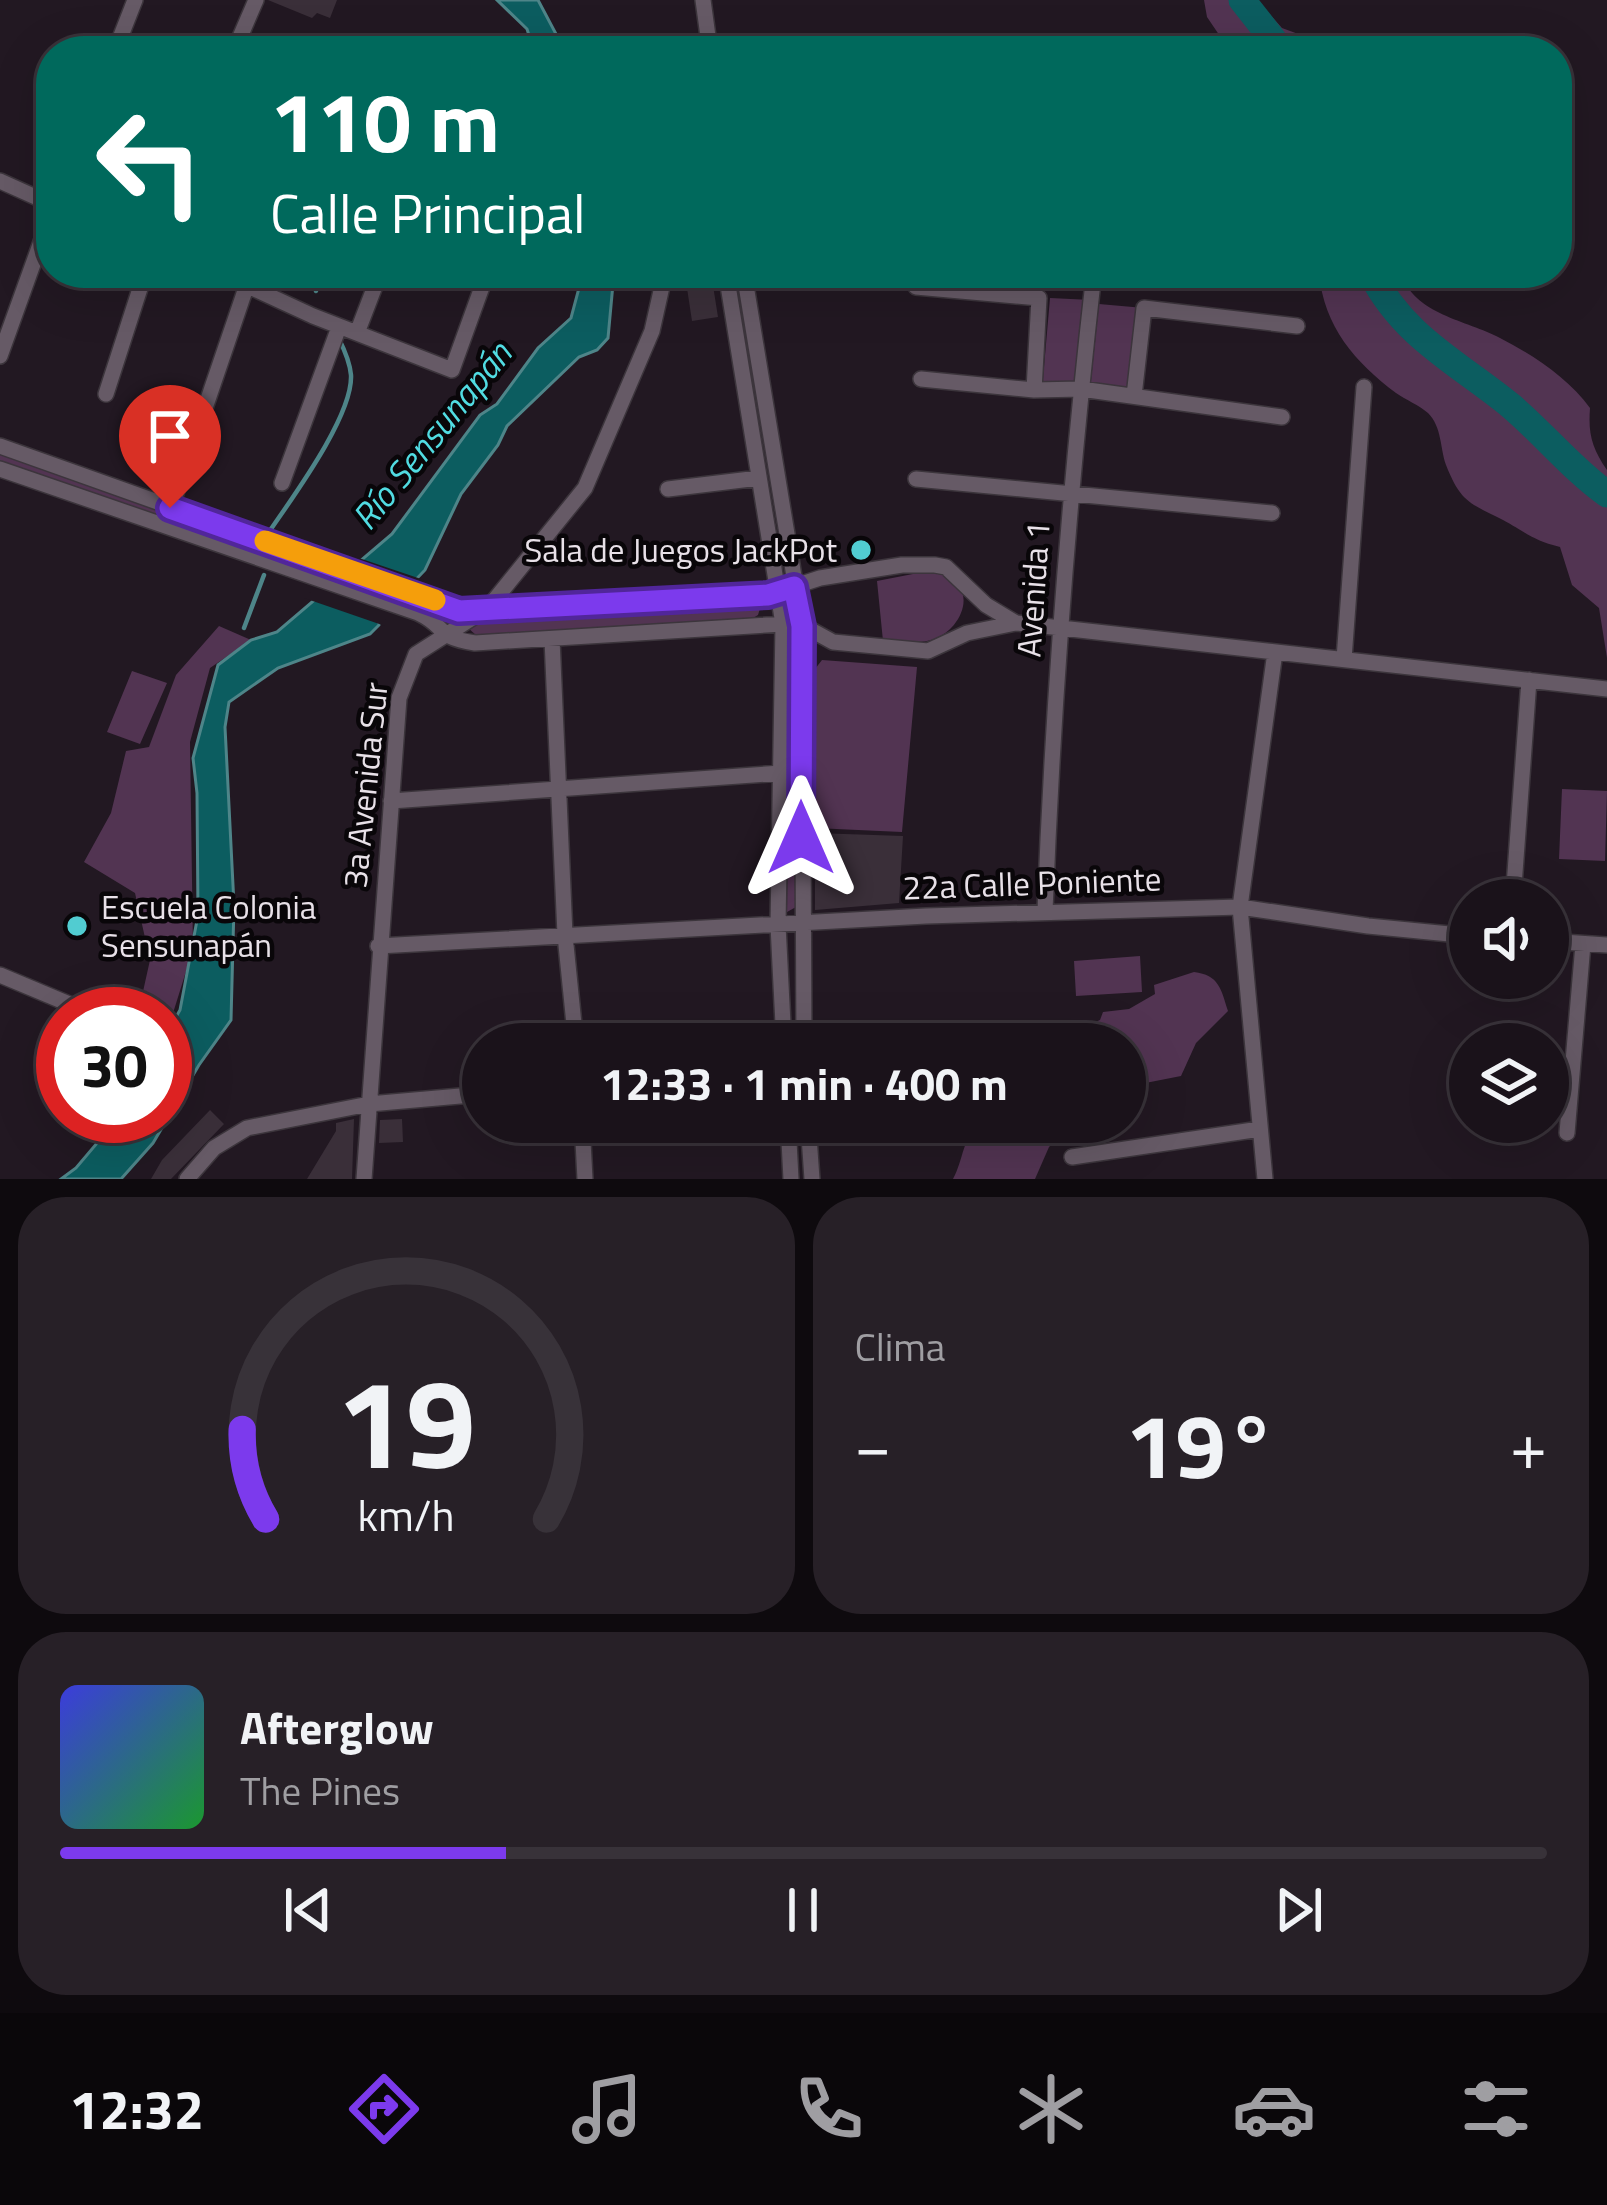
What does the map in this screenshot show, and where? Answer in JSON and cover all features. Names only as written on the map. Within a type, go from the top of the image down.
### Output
[{"type":"street","points":[[121,36],[135,0]]},
{"type":"street","points":[[240,36],[256,0]]},
{"type":"street","points":[[703,0],[708,36]]},
{"type":"street","points":[[0,181],[36,197]]},
{"type":"street","points":[[0,356],[36,256]]},
{"type":"street","points":[[106,394],[140,288]]},
{"type":"street","points":[[166,526],[246,288]]},
{"type":"street","points":[[266,288],[339,327],[452,370],[482,288]]},
{"type":"street","points":[[357,333],[374,288]]},
{"type":"street","name":"3a Avenida Sur","points":[[364,1179],[404,678],[416,654],[488,608],[585,488],[652,331],[662,288]]},
{"type":"street","points":[[728,288],[783,624],[778,925],[783,1023]]},
{"type":"street","points":[[746,288],[802,626],[803,1023]]},
{"type":"street","points":[[927,288],[1039,298],[1034,390]]},
{"type":"street","name":"Avenida 1","points":[[1046,911],[1070,493],[1092,288]]},
{"type":"street","points":[[1134,396],[1144,308],[1298,326]]},
{"type":"street","points":[[282,483],[339,327]]},
{"type":"street","points":[[921,379],[1034,390],[1081,389],[1282,417]]},
{"type":"street","points":[[1343,659],[1364,387]]},
{"type":"street","points":[[0,446],[170,508],[418,614],[436,625],[443,637],[475,643],[783,624],[802,626],[833,642],[928,651],[967,633],[1016,623],[1607,689]]},
{"type":"street","points":[[0,469],[166,526],[441,605],[488,608],[777,594],[820,578],[921,564],[946,567],[986,605],[1016,623]]},
{"type":"street","points":[[668,489],[759,478]]},
{"type":"street","points":[[916,479],[1272,513]]},
{"type":"street","points":[[965,583],[973,609],[967,633]]},
{"type":"street","points":[[552,639],[565,935],[574,1023]]},
{"type":"street","points":[[1265,1179],[1240,907],[1275,652]]},
{"type":"street","points":[[1515,879],[1529,680]]},
{"type":"street","points":[[391,801],[782,773]]},
{"type":"street","name":"22a Calle Poniente","points":[[379,946],[1046,911],[1240,907],[1449,933]]},
{"type":"street","points":[[1569,943],[1607,945]]},
{"type":"street","points":[[1569,1109],[1583,944]]},
{"type":"street","points":[[0,975],[36,990]]},
{"type":"street","points":[[187,1179],[214,1148],[247,1128],[369,1104],[462,1096]]},
{"type":"street","points":[[1072,1157],[1260,1129]]},
{"type":"street","points":[[583,1143],[585,1179]]},
{"type":"street","points":[[789,1143],[791,1179]]},
{"type":"street","points":[[809,1143],[812,1179]]},
{"type":"shaded area","points":[[1204,0],[1257,0],[1282,28],[1304,36],[1220,36],[1207,17]]},
{"type":"shaded area","points":[[1321,288],[1409,288],[1429,307],[1525,352],[1561,377],[1590,408],[1592,440],[1607,470],[1607,658],[1599,608],[1572,585],[1560,547],[1530,536],[1462,495],[1446,465],[1433,419],[1355,356],[1335,327]]},
{"type":"shaded area","points":[[1050,298],[1091,300],[1081,389],[1042,390]]},
{"type":"shaded area","points":[[1099,304],[1144,308],[1134,396],[1090,390]]},
{"type":"shaded area","points":[[0,454],[157,510],[161,515],[0,461]]},
{"type":"shaded area","points":[[918,573],[943,575],[956,583],[964,601],[957,621],[931,640],[883,641],[877,581]]},
{"type":"shaded area","points":[[751,600],[761,605],[753,618],[477,636],[467,627],[475,621]]},
{"type":"shaded area","points":[[219,626],[251,640],[210,668],[190,742],[193,949],[181,987],[144,987],[150,960],[135,893],[84,862],[111,813],[126,751],[149,747],[176,675]]},
{"type":"shaded area","points":[[790,649],[798,651],[796,907],[787,912]]},
{"type":"shaded area","points":[[822,660],[917,667],[902,832],[814,828],[815,669]]},
{"type":"shaded area","points":[[132,671],[167,683],[140,744],[107,732]]},
{"type":"shaded area","points":[[1562,789],[1607,791],[1605,861],[1559,859]]},
{"type":"shaded area","points":[[1140,956],[1142,992],[1076,996],[1074,961]]},
{"type":"shaded area","points":[[1194,972],[1202,974],[1214,980],[1228,1011],[1196,1043],[1181,1076],[1146,1083],[1146,1023],[1093,1023],[1103,1012],[1129,1009],[1155,994],[1154,985]]},
{"type":"shaded area","points":[[966,1143],[1053,1143],[1035,1179],[953,1179]]},
{"type":"water","points":[[497,0],[538,0],[557,36],[529,36]]},
{"type":"water","points":[[579,288],[613,288],[608,338],[597,350],[579,357],[507,426],[461,494],[425,570],[379,618],[379,625],[370,634],[278,668],[229,702],[225,727],[234,905],[231,1020],[192,1077],[192,987],[184,987],[198,915],[193,758],[218,665],[251,640],[277,632],[392,534],[480,415],[497,404],[538,348],[571,318]]},
{"type":"water","points":[[97,1143],[153,1143],[121,1179],[61,1179]]},
{"type":"pier","points":[[353,556],[424,580],[385,620],[385,626],[304,598]]},
{"type":"building","points":[[268,0],[337,0],[330,18],[317,13],[312,18]]},
{"type":"building","points":[[687,288],[713,288],[718,317],[692,321]]},
{"type":"building","points":[[815,833],[903,836],[899,903],[815,910]]},
{"type":"building","points":[[210,1110],[224,1124],[171,1179],[151,1179],[178,1143],[192,1143],[192,1129]]},
{"type":"building","points":[[354,1119],[352,1179],[307,1179],[336,1131],[336,1123]]},
{"type":"building","points":[[402,1119],[403,1142],[379,1143],[380,1120]]},
{"type":"waterway","points":[[1242,0],[1270,36]]},
{"type":"waterway","points":[[1380,288],[1416,332],[1511,406],[1607,494]]},
{"type":"waterway","points":[[269,532],[342,412],[351,375],[339,339]]},
{"type":"waterway","points":[[244,628],[264,575]]},
{"type":"slow traffic","points":[[265,541],[435,600]]},
{"type":"place","name":"Sala de Juegos JackPot","points":[[861,550]]},
{"type":"place","name":"Escuela Colonia Sensunapán","points":[[77,926]]},
{"type":"route","points":[[170,508],[459,611],[768,595],[794,587],[802,626],[801,838]]},
{"type":"water label","name":"Río Sensunapán","points":[[431,435]]}]
